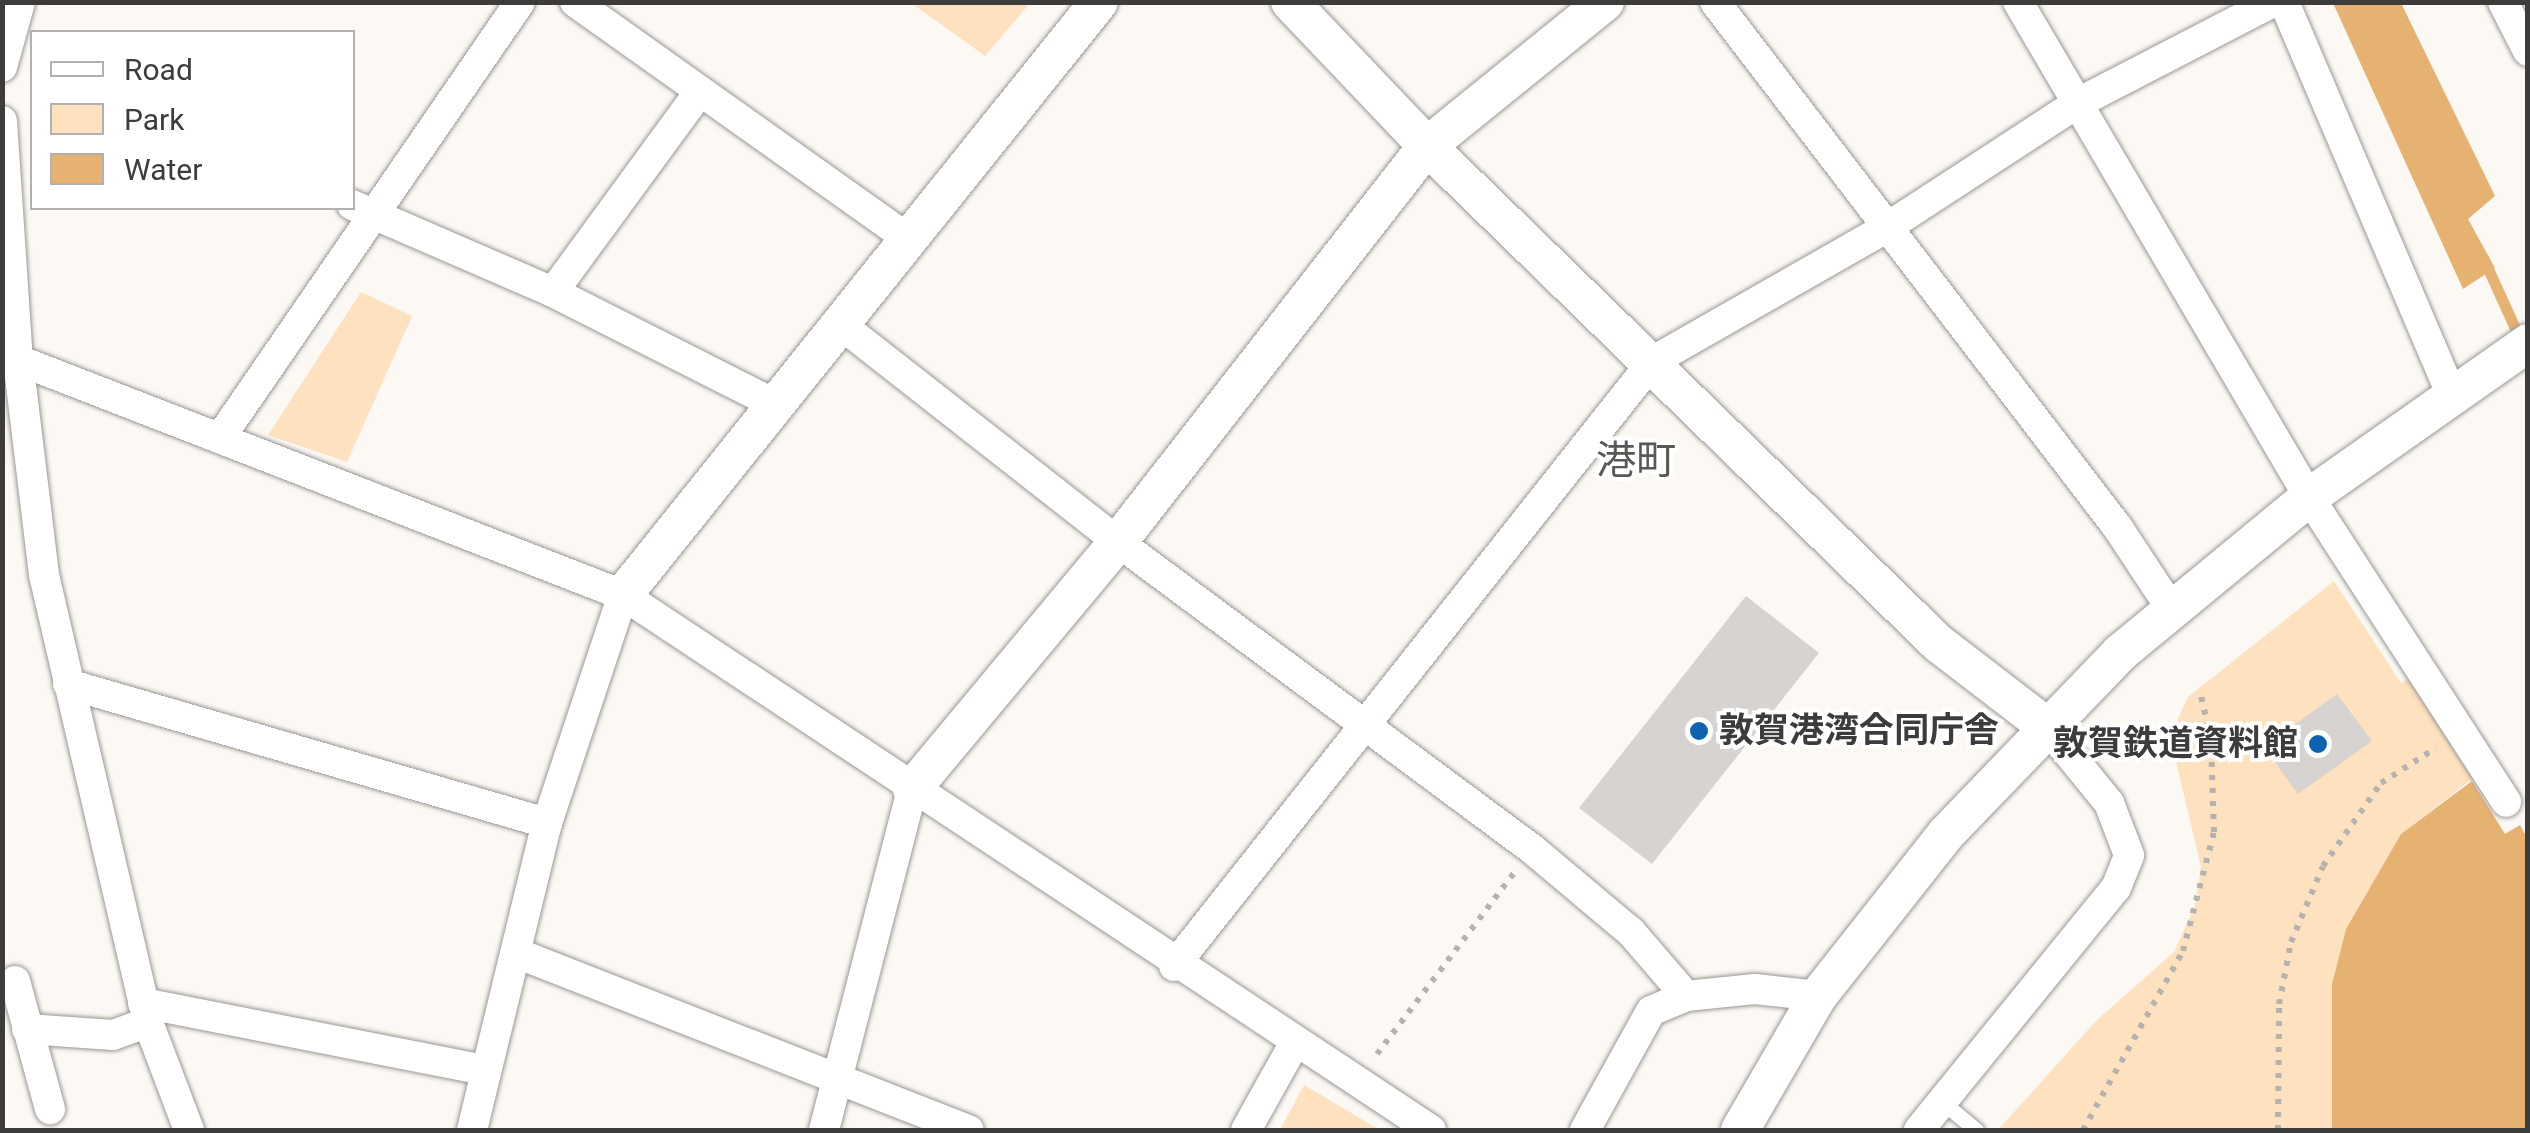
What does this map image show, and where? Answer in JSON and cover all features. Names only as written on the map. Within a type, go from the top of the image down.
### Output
[{"type":"street","points":[[2,67],[21,38],[20,2]]},
{"type":"street","points":[[220,438],[364,210],[520,2]]},
{"type":"street","points":[[575,2],[908,239]]},
{"type":"street","points":[[472,1130],[519,954],[546,824],[623,596],[1099,2]]},
{"type":"street","points":[[1290,2],[1428,146],[1653,361],[1939,644],[2047,727],[2110,803],[2130,856],[2116,888],[1919,1130]]},
{"type":"street","points":[[1716,2],[2118,528],[2170,607]]},
{"type":"street","points":[[2018,2],[2309,497],[2506,802]]},
{"type":"street","points":[[1174,966],[1653,361],[1886,228],[2078,103],[2274,2]]},
{"type":"street","points":[[2284,2],[2459,391]]},
{"type":"street","points":[[2503,2],[2528,51]]},
{"type":"street","points":[[824,1130],[912,789],[1118,542],[1428,146],[1585,8]]},
{"type":"street","points":[[554,292],[700,91]]},
{"type":"street","points":[[2,121],[18,360],[44,576],[146,1012],[188,1130]]},
{"type":"street","points":[[364,210],[554,292],[774,404]]},
{"type":"street","points":[[840,324],[1118,542],[1532,849],[1631,932],[1686,996]]},
{"type":"street","points":[[1740,1130],[1818,996],[1946,834],[2047,727],[2170,607],[2309,497],[2528,343]]},
{"type":"street","points":[[18,360],[623,596],[1174,966],[1431,1130]]},
{"type":"street","points":[[68,684],[546,824]]},
{"type":"street","points":[[519,954],[968,1130]]},
{"type":"street","points":[[15,981],[50,1109]]},
{"type":"street","points":[[1585,1130],[1641,1020],[1686,996],[1754,989],[1818,996]]},
{"type":"street","points":[[27,1029],[113,1034],[146,1012],[486,1070]]},
{"type":"street","points":[[1246,1130],[1294,1044]]},
{"type":"lane","points":[[1940,1100],[1976,1130]]},
{"type":"path","points":[[2083,1130],[2182,951],[2214,832],[2211,740],[2200,691]]},
{"type":"path","points":[[2278,1130],[2280,1004],[2291,942],[2323,866],[2382,783],[2462,731]]},
{"type":"path","points":[[1356,1084],[1532,849]]},
{"type":"green space","points":[[911,3],[1030,3],[985,56]]},
{"type":"green space","points":[[361,292],[412,316],[347,462],[268,435]]},
{"type":"green space","points":[[2334,581],[2401,683],[2418,673],[2480,773],[2401,834],[2346,929],[2332,984],[2332,1130],[1998,1130],[2097,1020],[2174,952],[2195,906],[2201,867],[2170,736],[2188,697]]},
{"type":"green space","points":[[1304,1085],[1380,1130],[1280,1130]]},
{"type":"water","points":[[2333,3],[2401,3],[2495,196],[2468,219],[2495,268],[2463,289]]},
{"type":"water","points":[[2472,781],[2505,834],[2520,825],[2527,838],[2527,1130],[2332,1130],[2332,984],[2346,929],[2401,834]]},
{"type":"building","name":"敦賀港湾合同庁舎","points":[[1746,596],[1819,653],[1652,864],[1579,808]]},
{"type":"building","name":"敦賀鉄道資料館","points":[[2337,694],[2372,741],[2298,794],[2264,747]]},
{"type":"waterway","points":[[2484,260],[2520,339]]},
{"type":"place","name":"敦賀港湾合同庁舎","points":[[1699,731]]},
{"type":"place","name":"敦賀鉄道資料館","points":[[2318,744]]},
{"type":"district","name":"港町","points":[[1636,461]]}]
